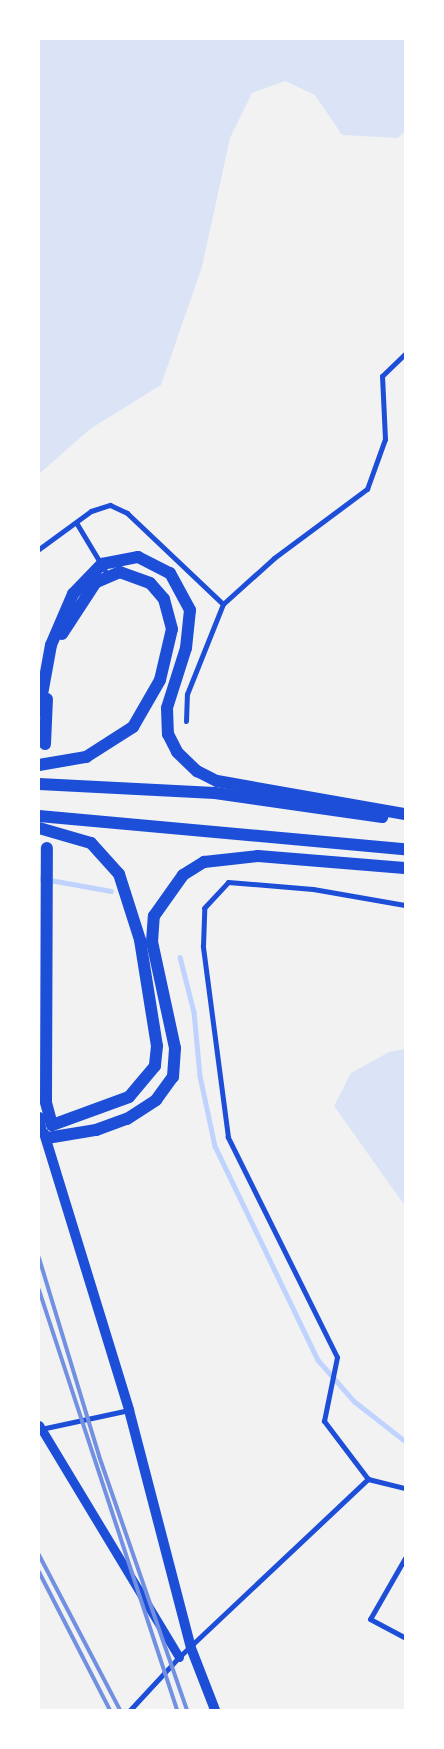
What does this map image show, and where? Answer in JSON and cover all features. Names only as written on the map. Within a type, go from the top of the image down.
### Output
[{"type":"highway","points":[[39,711],[50,645],[63,611],[105,569],[138,557],[170,573],[186,596],[190,626],[167,708],[168,734],[177,752],[197,771],[218,781],[270,792],[405,814]]},
{"type":"highway","points":[[45,744],[48,689],[58,642],[84,596],[105,569]]},
{"type":"highway","points":[[39,765],[86,757],[118,740],[142,713],[166,663],[172,629],[164,599],[150,582],[132,574],[105,569]]},
{"type":"highway","points":[[39,784],[215,794],[405,821]]},
{"type":"highway","points":[[39,816],[405,849]]},
{"type":"highway","points":[[39,828],[91,843],[119,874],[140,940],[157,1046],[155,1066],[129,1098],[43,1128]]},
{"type":"highway","points":[[43,1128],[46,1102],[46,848]]},
{"type":"highway","points":[[43,1128],[96,1130],[127,1119],[156,1100],[173,1077],[175,1048],[152,942],[154,916],[183,875],[204,862],[258,856],[405,868]]},
{"type":"main road","points":[[43,1128],[129,1410],[191,1648],[216,1710]]},
{"type":"street","points":[[186,721],[187,694],[223,604],[274,558],[367,489],[385,439],[382,376],[405,354]]},
{"type":"street","points":[[39,549],[77,524],[91,511],[110,505],[127,513],[223,604]]},
{"type":"street","points":[[77,524],[105,569]]},
{"type":"street","points":[[405,905],[313,889],[228,882],[204,908],[203,946],[228,1137],[337,1357],[324,1421],[368,1479],[405,1488]]},
{"type":"street","points":[[129,1410],[40,1427],[178,1657]]},
{"type":"street","points":[[130,1710],[178,1657],[191,1648],[368,1479]]},
{"type":"street","points":[[405,1558],[370,1619],[405,1638]]},
{"type":"shaded area","points":[[39,39],[405,39],[405,131],[398,138],[342,135],[315,95],[285,81],[252,93],[230,138],[202,267],[161,385],[90,429],[39,474]]},
{"type":"shaded area","points":[[405,1049],[405,1206],[334,1106],[351,1073],[389,1052]]},
{"type":"waterway","points":[[39,878],[111,891]]},
{"type":"waterway","points":[[180,957],[194,1012],[200,1076],[215,1146],[318,1360],[354,1401],[405,1441]]},
{"type":"railway","points":[[39,1258],[99,1456],[187,1710]]},
{"type":"railway","points":[[39,1290],[177,1710]]},
{"type":"railway","points":[[39,1555],[120,1710]]},
{"type":"railway","points":[[39,1572],[110,1710]]}]
